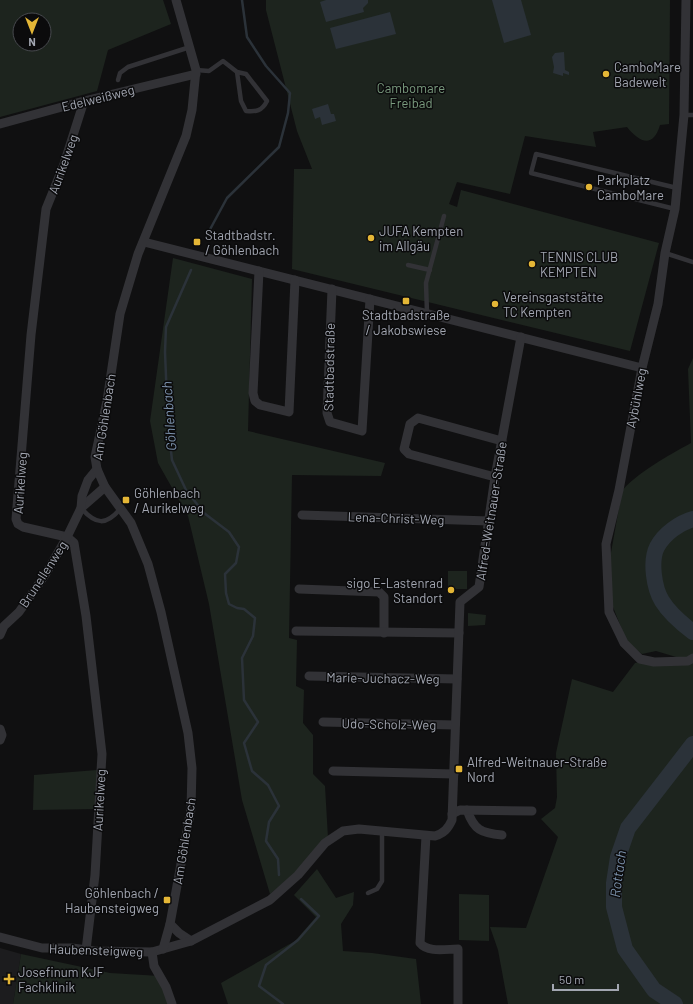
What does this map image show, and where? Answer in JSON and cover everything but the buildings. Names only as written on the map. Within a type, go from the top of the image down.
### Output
[{"type":"street","name":"Am Göhlenbach","points":[[163,949],[170,924],[191,809],[192,768],[188,733],[161,612],[148,564],[135,532],[121,508],[105,487],[97,469],[95,457],[107,400],[120,314],[138,254],[186,136],[196,72],[176,0]]},
{"type":"street","name":"Aybühlweg","points":[[686,0],[688,115],[675,209],[658,304],[642,368],[619,490],[606,544],[609,612],[624,643],[640,659],[654,662],[688,661],[693,658]]},
{"type":"street","name":"Edelweißweg","points":[[0,124],[196,72]]},
{"type":"street","name":"Aurikelweg","points":[[84,101],[63,168],[46,209],[30,342],[16,519],[18,524],[23,527],[67,537],[74,543],[86,616],[102,754],[95,875],[86,950]]},
{"type":"street","points":[[144,242],[642,368]]},
{"type":"street","points":[[260,271],[254,343],[254,397],[255,401],[260,405],[289,412],[295,280]]},
{"type":"street","name":"Stadtbadstraße","points":[[332,289],[327,413],[330,422],[362,431],[370,299]]},
{"type":"street","name":"Alfred-Weitnauer-Straße","points":[[452,817],[460,602],[479,587],[495,478],[522,337]]},
{"type":"street","points":[[495,478],[409,454],[404,449],[410,424],[418,418],[502,441]]},
{"type":"street","name":"Brunellenweg","points":[[0,635],[4,626],[19,612],[45,575],[67,537],[81,508],[82,496],[88,480],[97,469]]},
{"type":"street","name":"Brunellenweg","points":[[81,508],[105,487]]},
{"type":"street","name":"Lena-Christ-Weg","points":[[302,515],[489,521]]},
{"type":"street","points":[[300,590],[379,592],[384,597],[384,633]]},
{"type":"street","points":[[296,630],[384,633],[459,633]]},
{"type":"street","name":"Marie-Juchacz-Weg","points":[[309,676],[457,679]]},
{"type":"street","name":"Udo-Scholz-Weg","points":[[322,722],[455,725]]},
{"type":"street","points":[[0,729],[2,735],[0,740]]},
{"type":"street","points":[[333,771],[454,774]]},
{"type":"street","points":[[452,817],[460,810],[532,811]]},
{"type":"street","points":[[467,810],[471,824],[481,830],[502,835]]},
{"type":"street","name":"Haubensteigweg","points":[[0,937],[42,948],[152,952],[191,941],[270,900],[298,875],[325,843],[343,831],[359,829],[426,836],[442,834],[448,828],[452,817]]},
{"type":"street","points":[[426,836],[420,943],[429,949],[458,948],[458,1004]]},
{"type":"street","points":[[170,924],[179,933],[191,941]]},
{"type":"street","points":[[152,952],[154,966],[166,987],[172,1004]]},
{"type":"lane","points":[[118,80],[120,73],[128,67],[190,47]]},
{"type":"lane","points":[[196,72],[209,71],[223,61],[237,72],[246,74],[267,101],[265,106],[257,112],[246,112],[241,101],[237,72]]},
{"type":"lane","points":[[675,209],[531,173],[536,154],[677,188]]},
{"type":"lane","points":[[427,313],[426,283],[444,216]]},
{"type":"lane","points":[[666,253],[693,262]]},
{"type":"lane","points":[[408,264],[430,270]]},
{"type":"lane","points":[[81,508],[93,519],[99,521],[110,519],[121,508]]},
{"type":"lane","points":[[368,893],[377,889],[382,881],[382,831]]},
{"type":"shaded area","points":[[326,0],[368,0],[368,3],[363,8],[364,12],[326,22],[320,2]]},
{"type":"shaded area","points":[[492,0],[521,0],[531,35],[504,43]]},
{"type":"shaded area","points":[[390,12],[396,34],[336,49],[330,28]]},
{"type":"shaded area","points":[[564,52],[565,70],[569,72],[569,75],[563,73],[563,76],[553,73],[554,67],[552,57],[555,53]]},
{"type":"shaded area","points":[[328,104],[331,114],[334,114],[336,121],[322,125],[320,117],[315,119],[312,109]]},
{"type":"shaded area","name":"Josefinum KJF Fachklinik","points":[[0,948],[21,954],[13,1004],[0,1004]]},
{"type":"green space","points":[[0,0],[163,0],[171,24],[108,50],[97,91],[0,117]]},
{"type":"green space","name":"Cambomare Freibad","points":[[266,0],[670,0],[669,124],[660,125],[654,138],[645,141],[636,136],[627,127],[593,132],[596,147],[525,136],[510,194],[457,182],[449,204],[457,207],[461,190],[659,243],[630,351],[292,269],[294,169],[312,169],[297,131],[266,10]]},
{"type":"green space","points":[[173,258],[252,279],[248,431],[385,463],[381,476],[292,475],[289,638],[297,640],[296,686],[304,690],[303,723],[313,735],[313,774],[325,786],[328,838],[301,868],[270,894],[242,800],[209,604],[188,516],[158,463],[150,421]]},
{"type":"green space","points":[[693,358],[693,662],[656,651],[642,654],[627,642],[613,607],[607,575],[622,491],[644,471],[691,443],[688,369]]},
{"type":"green space","points":[[448,571],[467,571],[467,589],[448,589]]},
{"type":"green space","points":[[468,613],[486,615],[485,625],[468,626]]},
{"type":"green space","points":[[635,663],[693,663],[693,1004],[508,1004],[498,950],[490,927],[526,928],[558,837],[541,819],[555,808],[557,797],[556,753],[572,679],[613,692]]},
{"type":"green space","points":[[97,770],[96,809],[33,810],[34,775]]},
{"type":"green space","points":[[317,869],[336,898],[354,892],[353,905],[341,924],[343,951],[416,959],[421,1004],[228,1004],[221,983],[295,941],[316,917],[294,895]]},
{"type":"green space","points":[[459,894],[489,895],[489,941],[459,940]]},
{"type":"green space","points":[[21,954],[110,973],[160,976],[169,1004],[13,1004]]},
{"type":"waterway","name":"Göhlenbach","points":[[207,235],[227,198],[279,147],[288,113],[290,93],[266,66],[247,37],[242,0]]},
{"type":"waterway","name":"Göhlenbach","points":[[191,270],[166,327],[165,352],[168,425],[172,460],[186,490],[204,513],[229,532],[239,547],[236,563],[225,574],[226,593],[229,604],[237,608],[244,609],[255,618],[253,636],[242,658],[244,700],[258,722],[244,743],[252,771],[268,785],[279,806],[269,822],[266,841],[278,859],[279,875]]},
{"type":"waterway","name":"Rottach","points":[[693,519],[677,526],[660,542],[655,553],[653,567],[655,582],[662,601],[676,618],[693,632]]},
{"type":"waterway","name":"Rottach","points":[[675,1004],[654,990],[625,949],[614,907],[614,883],[618,857],[628,828],[693,744]]},
{"type":"waterway","name":"Göhlenbach","points":[[283,1004],[259,986],[266,965],[298,940],[319,916],[301,899]]},
{"type":"place","name":"CamboMare Badewelt","points":[[606,74]]},
{"type":"place","name":"Parkplatz CamboMare","points":[[589,187]]},
{"type":"place","name":"JUFA Kempten im Allgäu","points":[[371,238]]},
{"type":"place","name":"Stadtbadstr. / Göhlenbach","points":[[197,242]]},
{"type":"place","name":"TENNIS CLUB KEMPTEN","points":[[532,264]]},
{"type":"place","name":"Stadtbadstraße / Jakobswiese","points":[[406,301]]},
{"type":"place","name":"Vereinsgaststätte TC Kempten","points":[[495,304]]},
{"type":"place","name":"Göhlenbach / Aurikelweg","points":[[126,500]]},
{"type":"place","name":"sigo E-Lastenrad Standort","points":[[451,590]]},
{"type":"place","name":"Alfred-Weitnauer-Straße Nord","points":[[459,769]]},
{"type":"place","name":"Göhlenbach / Haubensteigweg","points":[[167,900]]},
{"type":"place","name":"Josefinum KJF Fachklinik","points":[[9,979]]}]
